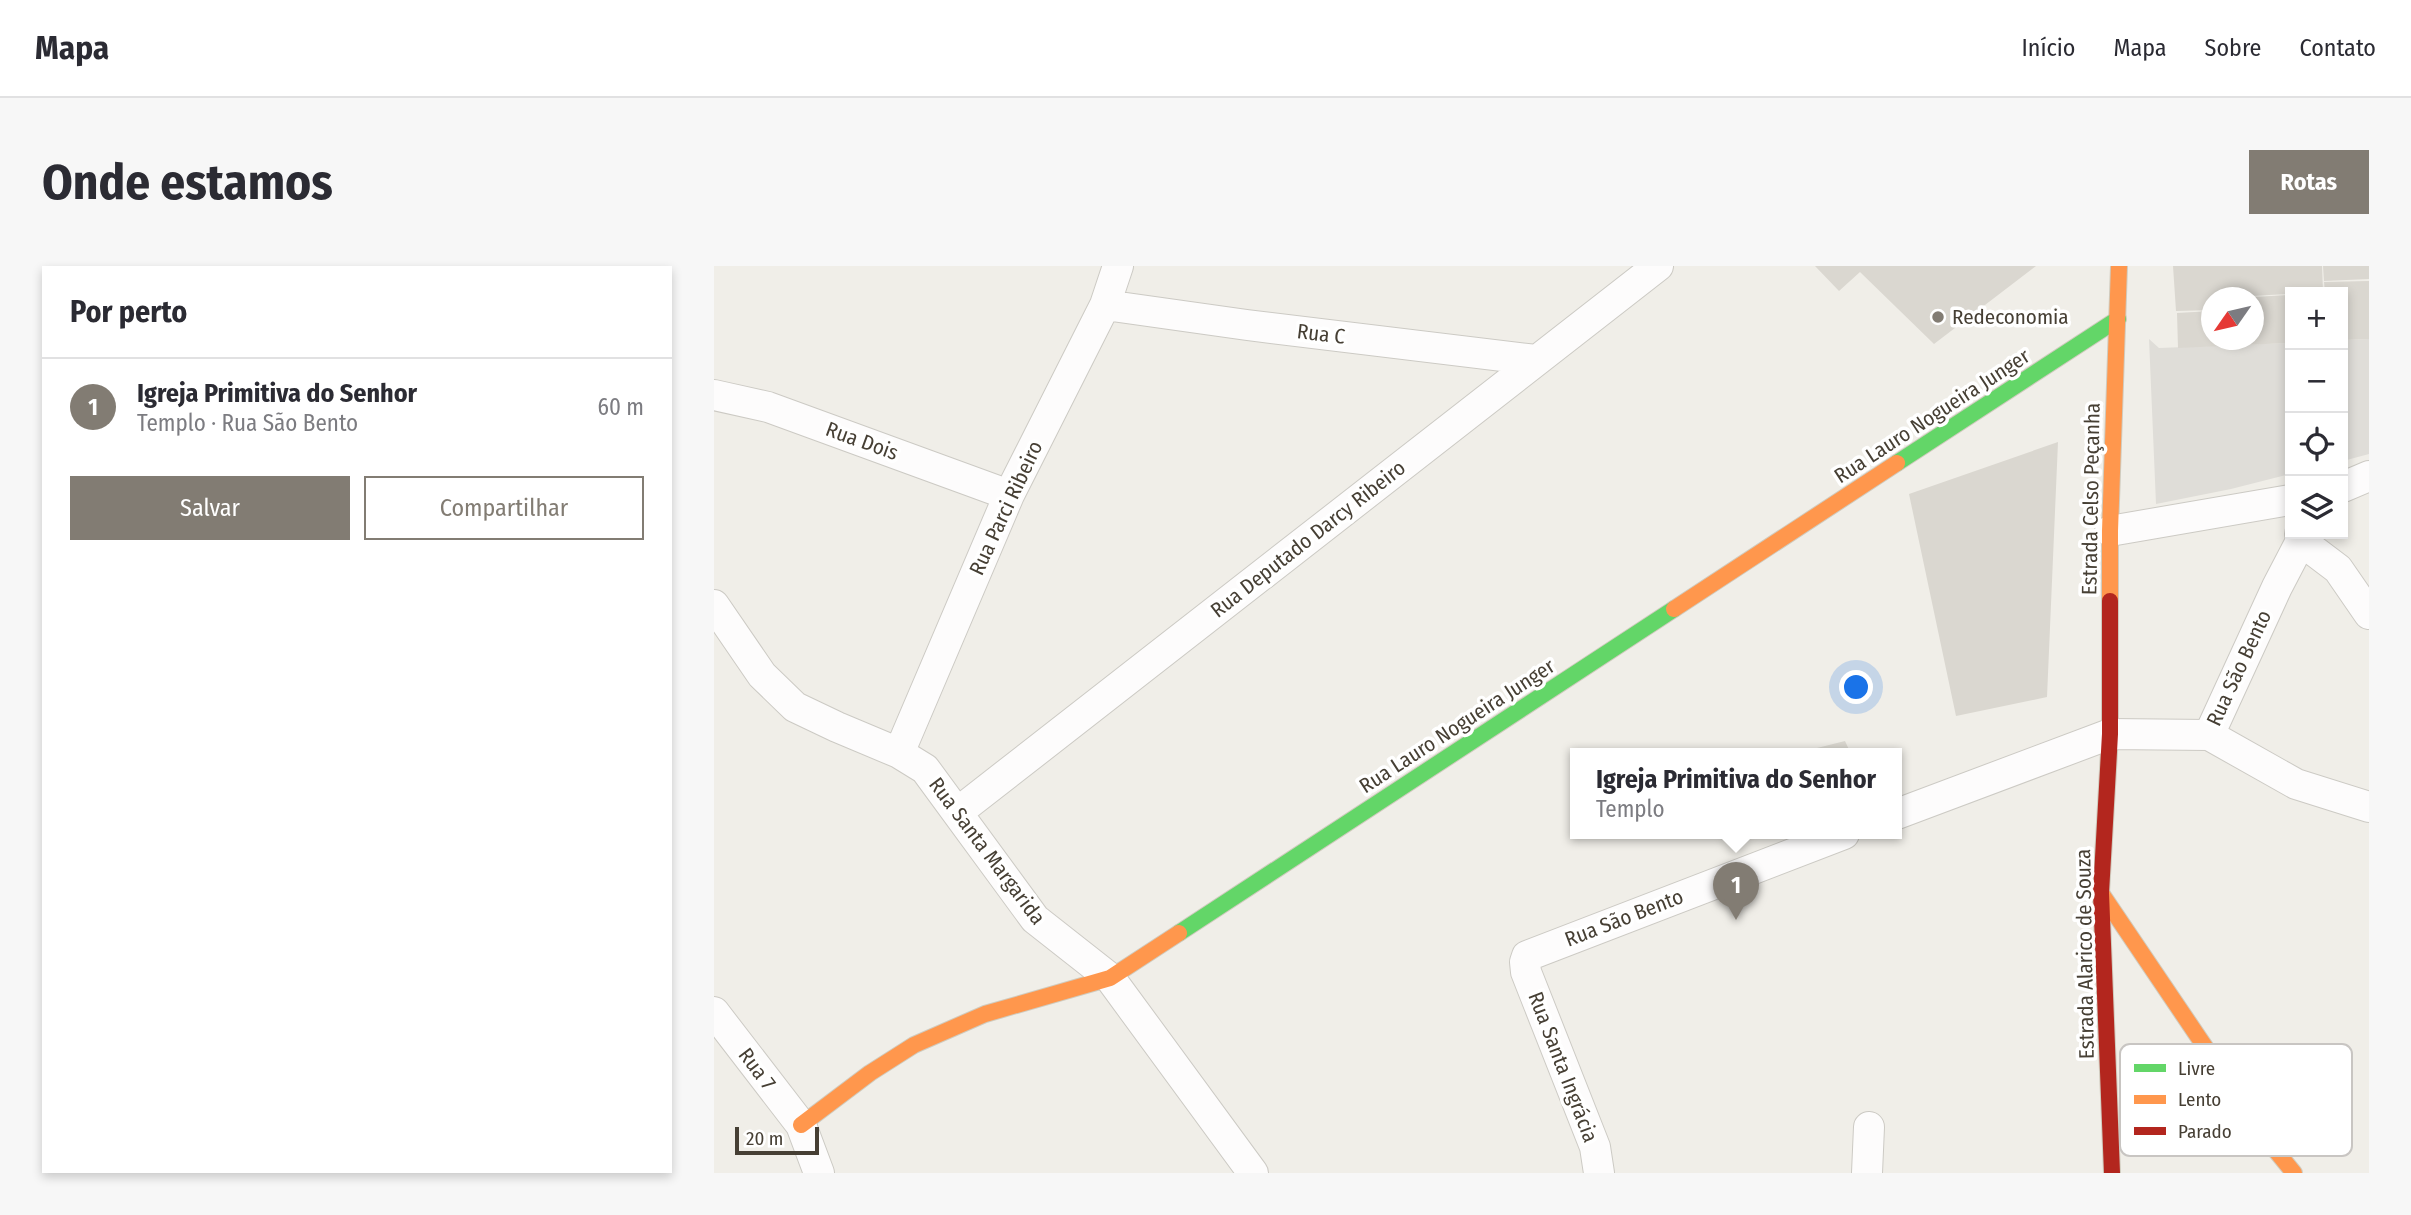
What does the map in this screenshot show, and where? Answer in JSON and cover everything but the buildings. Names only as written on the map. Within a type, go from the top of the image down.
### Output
[{"type":"street","name":"Rua Parci Ribeiro","points":[[899,753],[1009,495],[1105,305],[1118,266]]},
{"type":"street","name":"Rua Deputado Darcy Ribeiro","points":[[958,812],[1658,266]]},
{"type":"street","name":"Estrada Celso Peçanha","points":[[2110,733],[2110,531],[2118,267]]},
{"type":"street","name":"Rua C","points":[[1105,305],[1536,360]]},
{"type":"street","name":"Rua Lauro Nogueira Junger","points":[[801,1125],[868,1074],[914,1045],[984,1013],[1110,978],[2118,319]]},
{"type":"street","name":"Rua Dois","points":[[714,395],[768,407],[1009,495]]},
{"type":"street","points":[[2348,485],[2369,476]]},
{"type":"street","points":[[2110,531],[2285,501]]},
{"type":"street","name":"Rua São Bento","points":[[1902,812],[2110,733],[2208,735],[2299,539]]},
{"type":"street","points":[[2302,539],[2338,569],[2369,614]]},
{"type":"street","name":"Rua Santa Margarida","points":[[714,605],[762,675],[795,706],[899,753],[925,769],[1035,919],[1110,978],[1248,1171]]},
{"type":"street","name":"Estrada Alarico de Souza","points":[[2110,733],[2101,893],[2112,1173]]},
{"type":"street","points":[[2208,735],[2297,783],[2369,807]]},
{"type":"street","name":"Rua São Bento","points":[[1525,962],[1527,956],[1534,952],[1831,839]]},
{"type":"street","points":[[2101,893],[2203,1044]]},
{"type":"street","name":"Rua Santa Ingrácia","points":[[1525,962],[1526,972],[1595,1147],[1599,1173]]},
{"type":"street","name":"Rua 7","points":[[714,1012],[801,1125],[819,1173]]},
{"type":"street","points":[[1867,1173],[1869,1127]]},
{"type":"street","points":[[2280,1156],[2294,1173]]},
{"type":"shaded area","points":[[2149,339],[2159,348],[2201,346],[2201,350],[2264,350],[2264,344],[2285,343],[2285,475],[2156,504]]},
{"type":"shaded area","points":[[2369,339],[2369,454],[2348,460],[2348,350],[2348,340]]},
{"type":"traffic: fast","points":[[1897,463],[2118,319]]},
{"type":"traffic: fast","points":[[1179,933],[1674,609]]},
{"type":"traffic: slow","points":[[2110,601],[2119,266]]},
{"type":"traffic: slow","points":[[1674,609],[1897,463]]},
{"type":"traffic: slow","points":[[2101,893],[2203,1044]]},
{"type":"traffic: slow","points":[[801,1125],[870,1073],[914,1045],[985,1014],[1110,978],[1179,933]]},
{"type":"traffic: slow","points":[[2280,1156],[2294,1173]]},
{"type":"traffic: jam","points":[[2110,601],[2110,734],[2101,893],[2112,1173]]},
{"type":"place","name":"Redeconomia","points":[[1938,317]]},
{"type":"place","name":"Igreja Primitiva do Senhor","points":[[1736,920]]}]
